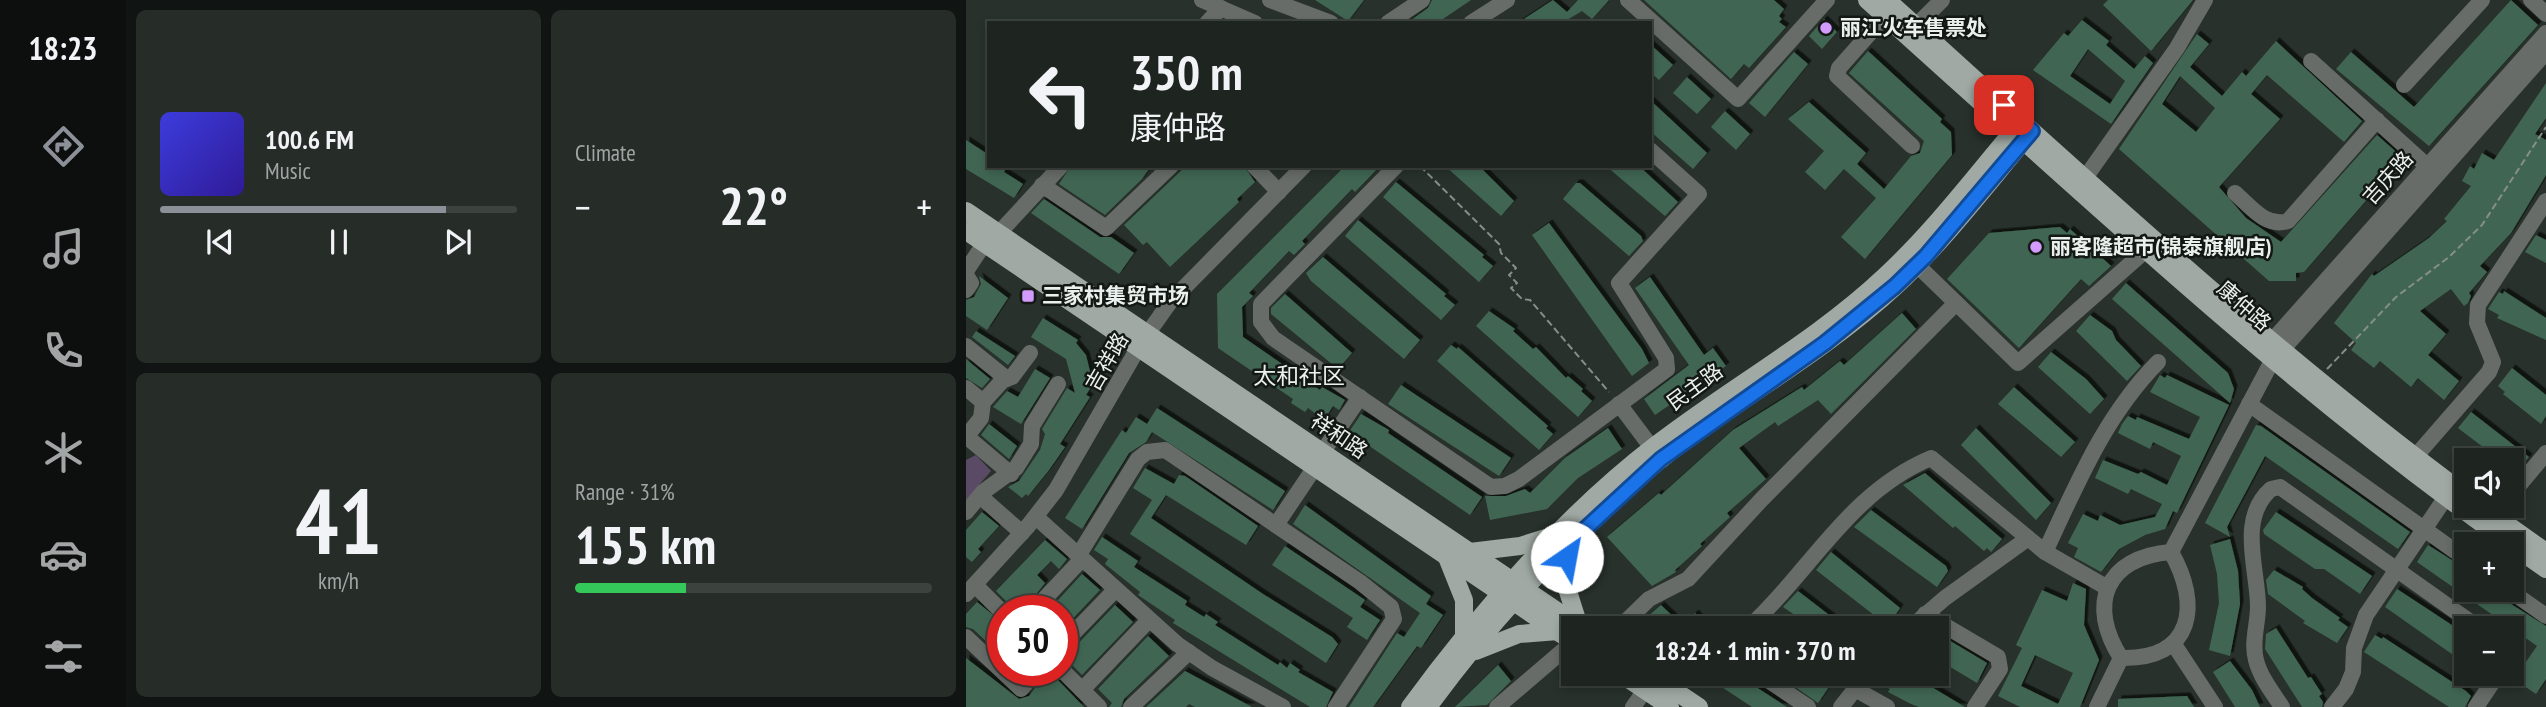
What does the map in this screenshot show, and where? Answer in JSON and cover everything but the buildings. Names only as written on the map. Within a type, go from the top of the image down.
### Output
[{"type":"main road","name":"康仲路","points":[[1867,0],[1916,26],[2146,250],[2446,497],[2546,569]]},
{"type":"main road","name":"康仲路","points":[[1886,8],[2023,131],[2085,178],[2272,353],[2317,380],[2454,486]]},
{"type":"main road","name":"民主路","points":[[1566,538],[1661,459],[1870,309],[1917,265],[2023,131]]},
{"type":"main road","name":"民主路","points":[[1410,707],[1514,592],[1652,447],[1816,332],[1885,276],[2023,131]]},
{"type":"main road","name":"祥和路","points":[[966,211],[991,239],[1318,460],[1470,552],[1514,592],[1561,625]]},
{"type":"main road","name":"祥和路","points":[[966,231],[991,239]]},
{"type":"main road","name":"祥和路","points":[[1318,460],[1444,554],[1514,592]]},
{"type":"main road","points":[[2504,518],[2546,552]]},
{"type":"main road","points":[[1470,552],[1566,538],[1566,585],[1570,616]]},
{"type":"main road","points":[[1444,554],[1457,576],[1464,600],[1467,647],[1506,638],[1561,635]]},
{"type":"main road","name":"民主路","points":[[1428,707],[1467,647]]},
{"type":"main road","points":[[1652,686],[1670,707]]},
{"type":"main road","points":[[1656,686],[1699,707]]},
{"type":"street","points":[[1202,0],[1250,21]]},
{"type":"street","points":[[1270,0],[1326,21]]},
{"type":"street","points":[[1391,21],[1422,0]]},
{"type":"street","points":[[1474,21],[1507,0]]},
{"type":"street","points":[[1628,0],[1651,21]]},
{"type":"street","points":[[1916,26],[1942,0]]},
{"type":"street","points":[[2085,178],[2177,48],[2205,0]]},
{"type":"street","points":[[2404,85],[2482,0]]},
{"type":"street","points":[[2531,0],[2546,14]]},
{"type":"street","points":[[1652,22],[1738,99],[1818,3]]},
{"type":"street","points":[[1209,21],[1221,8]]},
{"type":"street","points":[[1886,8],[1839,68],[1837,76],[1912,146]]},
{"type":"street","name":"吉庆路","points":[[2171,552],[2249,404],[2272,353],[2427,166],[2546,33]]},
{"type":"street","name":"吉庆路","points":[[2272,353],[2546,52]]},
{"type":"street","points":[[2311,61],[2427,166]]},
{"type":"street","points":[[2235,193],[2266,220],[2279,223],[2288,220],[2376,120]]},
{"type":"street","points":[[1394,168],[1261,304],[1264,328],[1273,338],[1491,487],[1505,486],[1519,479],[1619,404],[1663,375],[1668,366],[1619,283],[1699,194],[1652,152]]},
{"type":"street","points":[[966,290],[971,283],[966,273],[991,239],[1059,168]]},
{"type":"street","points":[[1042,185],[1106,228],[1169,168]]},
{"type":"street","points":[[1256,168],[1279,192]]},
{"type":"street","name":"吉祥路","points":[[970,590],[1036,517],[1056,490],[1142,342],[1170,302],[1302,168]]},
{"type":"street","points":[[2415,457],[2490,372],[2493,362],[2477,323],[2478,305],[2546,201]]},
{"type":"street","points":[[1917,265],[2018,363],[2146,250]]},
{"type":"street","points":[[1631,616],[1649,599],[1688,579],[1762,499],[1956,303]]},
{"type":"street","points":[[966,346],[1007,379]]},
{"type":"street","points":[[1011,474],[969,443],[981,418],[984,402],[1030,353]]},
{"type":"street","points":[[2045,552],[2104,429],[2129,394],[2158,362]]},
{"type":"street","points":[[966,512],[980,496],[1011,474],[1031,444],[1032,426],[1058,383]]},
{"type":"street","points":[[966,388],[984,402]]},
{"type":"street","points":[[1276,525],[1360,397]]},
{"type":"street","points":[[1619,404],[1652,447]]},
{"type":"street","points":[[2249,404],[2454,550]]},
{"type":"street","points":[[1047,595],[1080,557],[1138,459],[1153,451],[1165,450],[1360,582],[1394,612],[1394,619],[1336,707]]},
{"type":"street","points":[[2524,479],[2546,453]]},
{"type":"street","points":[[1761,616],[1782,596],[1831,533],[1860,503],[1892,478],[1931,458],[2027,539],[2106,587]]},
{"type":"street","points":[[2282,707],[2261,674],[2254,651],[2257,594],[2251,533],[2254,517],[2266,493],[2280,487],[2462,616]]},
{"type":"street","points":[[980,496],[1022,533]]},
{"type":"street","points":[[2332,707],[2346,689],[2353,672],[2354,648],[2361,625],[2446,497]]},
{"type":"street","points":[[1036,517],[1115,590],[1189,652],[1283,707]]},
{"type":"street","points":[[1975,707],[2000,669],[1998,657],[1925,614],[2027,539]]},
{"type":"street","points":[[2097,707],[2121,659],[2106,624],[2106,587],[2123,568],[2137,559],[2171,552],[2184,576],[2189,606],[2186,625],[2173,642],[2146,657],[2121,659]]},
{"type":"street","points":[[970,590],[987,602]]},
{"type":"street","points":[[1078,628],[1115,590]]},
{"type":"street","points":[[2524,601],[2546,616]]},
{"type":"street","points":[[1082,690],[1149,620]]},
{"type":"street","points":[[966,637],[987,657]]},
{"type":"street","points":[[2173,642],[2215,707]]},
{"type":"street","points":[[1497,707],[1561,646]]},
{"type":"street","points":[[1131,707],[1189,652]]},
{"type":"street","points":[[1078,686],[1099,707]]},
{"type":"street","points":[[1633,707],[1646,686]]},
{"type":"street","points":[[1777,686],[1808,707]]},
{"type":"street","points":[[1841,707],[1857,686]]},
{"type":"street","points":[[2476,707],[2490,686]]},
{"type":"street","points":[[1854,689],[1886,707]]},
{"type":"path","points":[[2317,380],[2396,297],[2440,265],[2476,231],[2495,208],[2546,127]]},
{"type":"path","points":[[1422,168],[1499,244],[1501,253],[1516,268],[1509,275],[1517,282],[1511,288],[1522,299],[1530,300],[1619,404]]},
{"type":"shaded area","points":[[976,455],[991,471],[966,500],[966,460]]},
{"type":"place","name":"丽江火车售票处","points":[[1826,28]]},
{"type":"place","name":"丽客隆超市(锦泰旗舰店)","points":[[2036,247]]},
{"type":"place","name":"三家村集贸市场","points":[[1028,296]]},
{"type":"district","name":"太和社区","points":[[1299,376]]},
{"type":"route","points":[[1567,557],[1570,543],[1661,459],[1870,309],[1926,256],[2032,131],[2004,105]]}]
